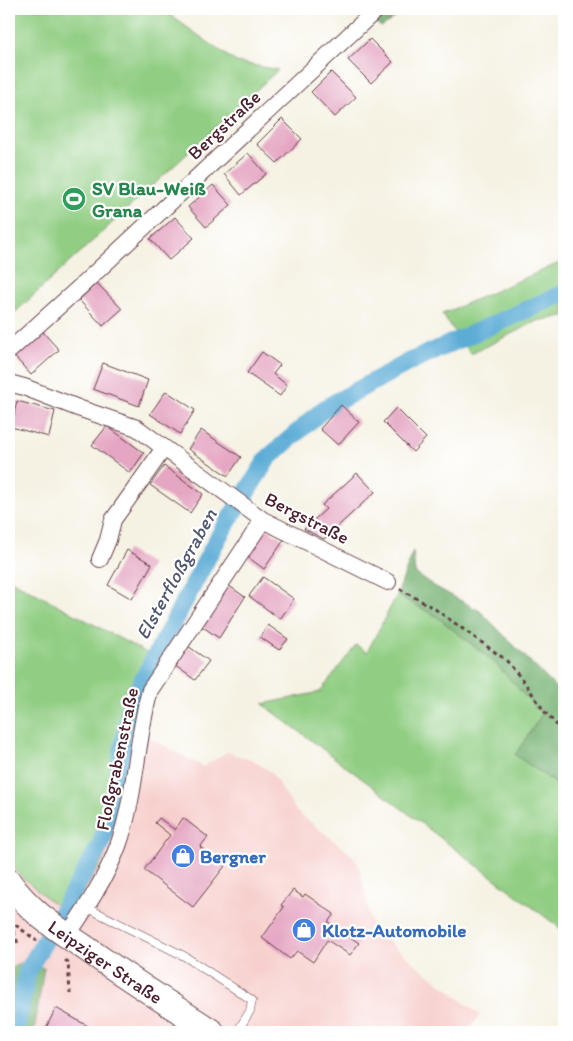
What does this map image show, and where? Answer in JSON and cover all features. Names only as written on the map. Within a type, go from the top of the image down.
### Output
[{"type":"main road","name":"Leipziger Straße","points":[[9,882],[52,935],[212,1032]]},
{"type":"street","name":"Bergstraße","points":[[9,351],[82,286],[378,9]]},
{"type":"street","name":"Bergstraße","points":[[9,384],[24,387],[137,428],[263,520],[388,582]]},
{"type":"street","points":[[100,559],[108,540],[113,520],[164,448]]},
{"type":"street","name":"Floßgrabenstraße","points":[[52,935],[86,907],[106,873],[118,846],[131,796],[139,756],[143,714],[150,690],[263,520]]},
{"type":"lane","points":[[86,907],[184,956],[252,1000],[250,1011],[238,1032]]},
{"type":"path","points":[[388,582],[435,609],[506,660],[544,711],[564,733]]},
{"type":"path","points":[[10,922],[52,935],[68,962],[70,993]]},
{"type":"path","points":[[10,922],[18,944]]},
{"type":"shaded area","points":[[131,727],[203,767],[227,752],[254,761],[271,772],[296,811],[356,860],[360,870],[371,923],[376,932],[480,1015],[467,1032],[34,1032],[44,968],[19,963],[9,970],[9,857],[15,871],[68,916],[114,832]]},
{"type":"green space","name":"SV Blau-Weiß Grana","points":[[9,9],[165,9],[174,18],[236,62],[278,70],[9,318]]},
{"type":"green space","points":[[361,9],[408,9],[381,27]]},
{"type":"green space","points":[[564,261],[564,316],[537,321],[471,354],[442,314]]},
{"type":"green space","points":[[413,551],[415,573],[434,586],[480,611],[564,696],[564,789],[515,755],[542,714],[494,662],[436,616],[397,595]]},
{"type":"green space","points":[[9,579],[158,659],[137,697],[114,832],[101,864],[68,916],[15,871],[9,857]]},
{"type":"green space","points":[[397,595],[436,616],[494,662],[542,714],[564,789],[564,931],[263,704],[320,692],[356,645],[367,652]]},
{"type":"green space","points":[[19,963],[44,968],[34,1032],[9,1032],[9,970]]},
{"type":"building","points":[[370,39],[393,62],[371,83],[348,60]]},
{"type":"building","points":[[331,72],[356,97],[335,117],[311,92]]},
{"type":"building","points":[[282,119],[302,139],[277,163],[257,144]]},
{"type":"building","points":[[248,153],[266,174],[241,195],[224,174]]},
{"type":"building","points":[[213,185],[231,205],[206,227],[188,207]]},
{"type":"building","points":[[175,217],[194,238],[169,260],[150,239]]},
{"type":"building","points":[[97,283],[122,309],[103,326],[79,300]]},
{"type":"building","points":[[42,331],[59,350],[31,375],[14,356]]},
{"type":"building","points":[[262,352],[280,365],[273,374],[287,385],[280,396],[247,373]]},
{"type":"building","points":[[103,363],[148,380],[139,406],[93,389]]},
{"type":"building","points":[[166,391],[195,410],[180,434],[150,414]]},
{"type":"building","points":[[17,401],[55,411],[49,437],[11,427]]},
{"type":"building","points":[[341,405],[359,422],[338,445],[320,429]]},
{"type":"building","points":[[396,408],[426,438],[413,452],[383,422]]},
{"type":"building","points":[[107,426],[144,453],[130,473],[92,445]]},
{"type":"building","points":[[201,430],[241,457],[228,476],[188,449]]},
{"type":"building","points":[[164,466],[203,494],[190,513],[150,485]]},
{"type":"building","points":[[357,473],[375,492],[324,539],[304,529],[326,509],[322,505]]},
{"type":"building","points":[[265,527],[284,540],[264,569],[245,555]]},
{"type":"building","points":[[127,550],[152,564],[132,599],[108,585]]},
{"type":"building","points":[[263,577],[294,599],[280,619],[249,596]]},
{"type":"building","points":[[225,583],[245,597],[219,638],[197,623]]},
{"type":"building","points":[[268,625],[288,639],[279,650],[260,637]]},
{"type":"building","points":[[188,646],[209,661],[195,680],[174,665]]},
{"type":"building","name":"Bergner","points":[[159,818],[175,830],[183,818],[208,837],[200,847],[225,866],[193,907],[144,870],[170,835],[155,823]]},
{"type":"building","name":"Klotz-Automobile","points":[[293,890],[303,897],[305,894],[334,914],[328,922],[359,943],[350,955],[327,940],[313,962],[297,951],[290,959],[262,938],[284,907],[281,905]]},
{"type":"building","points":[[56,1008],[98,1032],[44,1032]]},
{"type":"waterway","name":"Elsterfloßgraben","points":[[15,1032],[28,970],[101,844],[114,797],[131,702],[219,536],[268,458],[325,408],[411,361],[564,293]]},
{"type":"place","name":"SV Blau-Weiß Grana","points":[[74,199]]},
{"type":"place","name":"Bergner","points":[[183,856]]},
{"type":"place","name":"Klotz-Automobile","points":[[304,930]]}]
